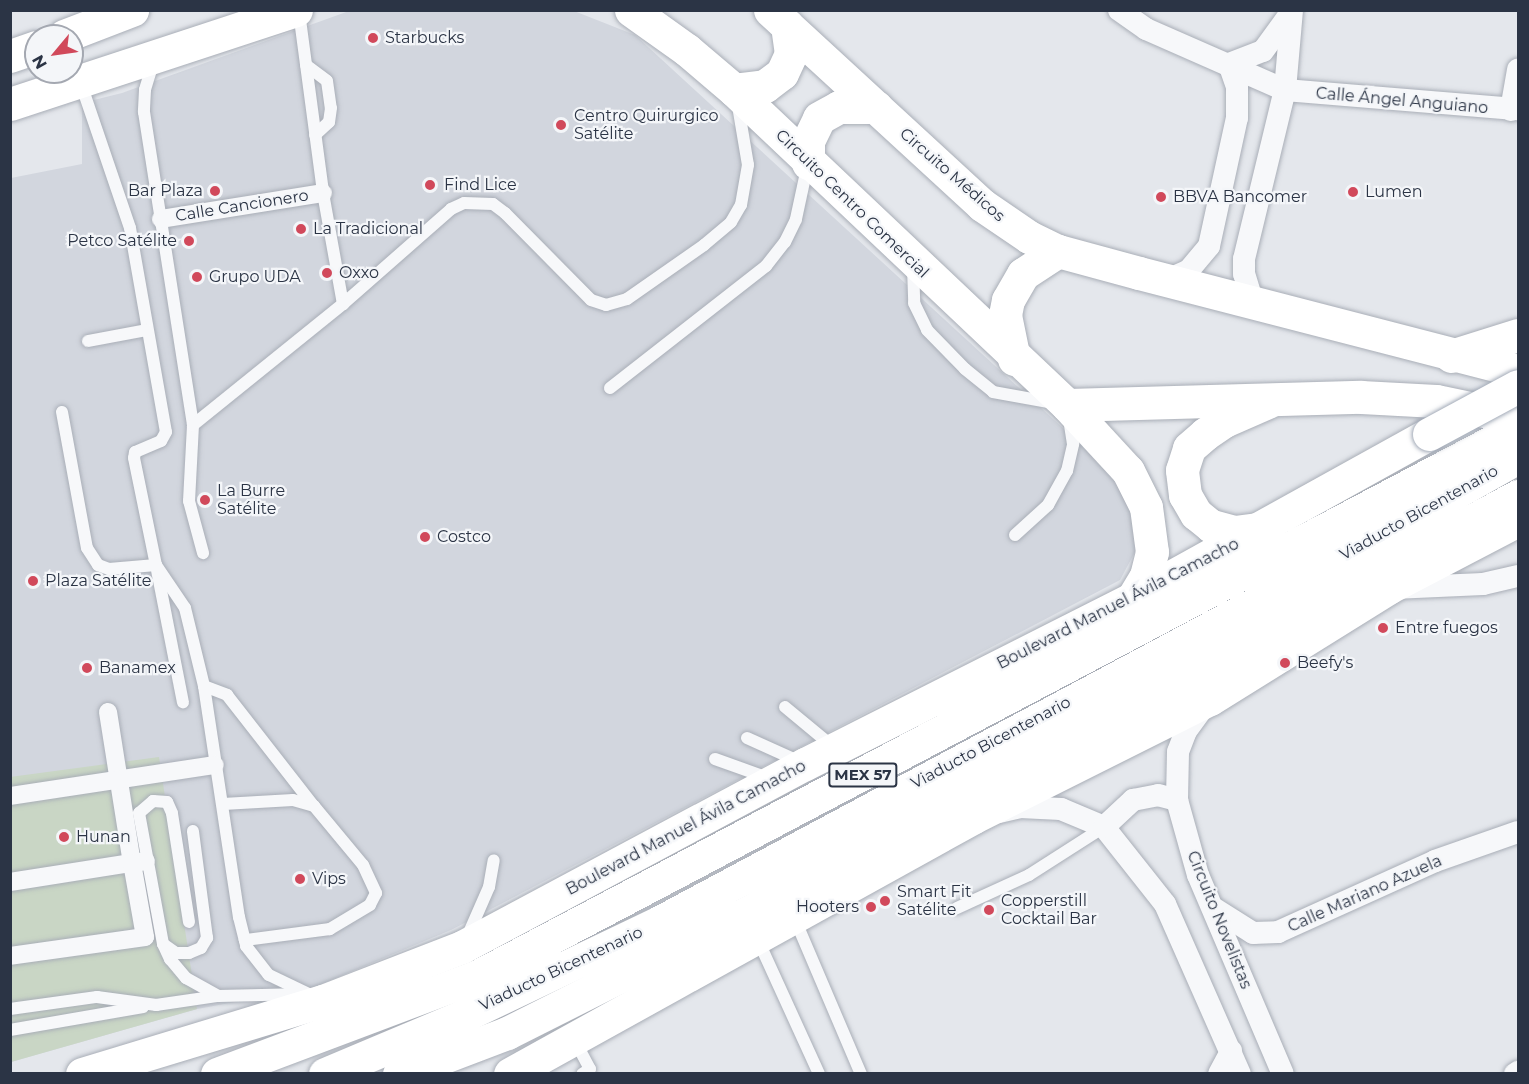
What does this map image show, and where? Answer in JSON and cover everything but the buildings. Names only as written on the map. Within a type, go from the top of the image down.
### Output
[{"type":"main road","points":[[84,28],[132,10]]},
{"type":"main road","points":[[84,78],[297,10]]},
{"type":"main road","name":"Circuito Centro Comercial","points":[[631,10],[687,50],[734,90],[1014,359],[1067,405],[1121,463],[1146,507],[1152,552],[1146,576],[1133,598]]},
{"type":"main road","points":[[734,90],[765,86],[782,73],[791,54],[779,18]]},
{"type":"main road","name":"Circuito Médicos","points":[[779,18],[990,211],[1058,251],[1451,356],[1518,371]]},
{"type":"main road","points":[[10,104],[68,84]]},
{"type":"main road","points":[[808,163],[808,141],[819,118],[839,106],[876,107]]},
{"type":"main road","points":[[1014,359],[1005,315],[1008,300],[1023,274],[1058,251]]},
{"type":"main road","points":[[1451,356],[1518,335]]},
{"type":"main road","name":"Boulevard Manuel Ávila Camacho","points":[[82,1074],[462,947],[805,764],[1133,598],[1264,528],[1518,386]]},
{"type":"main road","points":[[1067,405],[1268,402],[1361,397],[1436,401],[1518,418]]},
{"type":"main road","points":[[1264,528],[1234,532],[1211,525],[1196,514],[1185,495],[1182,470],[1189,448],[1205,434],[1224,421],[1268,402]]},
{"type":"main road","name":"Boulevard Manuel Ávila Camacho","points":[[218,1074],[480,975],[1510,442]]},
{"type":"main road","name":"Viaducto Bicentenario","points":[[325,1074],[462,1016],[656,924],[1341,558],[1510,442]]},
{"type":"main road","points":[[399,1074],[507,1033],[759,906],[1518,496]]},
{"type":"main road","points":[[515,1072],[793,915],[974,817],[1210,699],[1388,588],[1518,520]]},
{"type":"street","points":[[1119,10],[1146,29],[1285,90]]},
{"type":"street","points":[[1229,64],[1263,51],[1292,10]]},
{"type":"street","points":[[1253,303],[1244,274],[1244,259],[1285,90],[1292,10]]},
{"type":"street","points":[[1167,280],[1189,270],[1209,246],[1237,118],[1237,87],[1229,64]]},
{"type":"street","points":[[1515,110],[1518,70]]},
{"type":"street","name":"Calle Ángel Anguiano","points":[[1285,90],[1515,110]]},
{"type":"street","name":"Calle Cancionero","points":[[161,219],[323,193]]},
{"type":"street","points":[[1388,588],[1483,584],[1518,576]]},
{"type":"street","name":"Circuito Novelistas","points":[[1210,699],[1186,731],[1178,753],[1177,800],[1198,875],[1283,1074]]},
{"type":"street","points":[[10,956],[156,939],[119,780],[108,712]]},
{"type":"street","points":[[10,796],[215,765]]},
{"type":"street","points":[[1104,826],[1133,800],[1158,795],[1177,800]]},
{"type":"street","points":[[974,817],[1020,807],[1061,810],[1104,826],[1165,904],[1240,1074]]},
{"type":"street","name":"Calle Mariano Azuela","points":[[1214,908],[1252,933],[1278,932],[1436,861],[1518,832]]},
{"type":"street","points":[[10,882],[139,862]]},
{"type":"street","points":[[1219,1074],[1231,1051]]},
{"type":"lane","points":[[297,10],[323,193],[343,304]]},
{"type":"lane","points":[[157,53],[145,90],[144,112],[193,425],[189,501],[202,553]]},
{"type":"lane","points":[[306,65],[327,81],[331,108],[329,122],[315,135]]},
{"type":"lane","points":[[80,84],[127,217],[166,432],[161,441],[135,452],[134,458],[183,702]]},
{"type":"lane","points":[[193,425],[343,304],[451,208],[479,202],[493,204],[505,213],[591,300],[606,305],[627,299],[705,245],[731,222],[741,205],[748,165],[746,140],[734,90]]},
{"type":"lane","points":[[610,388],[766,266],[785,242],[796,219],[808,163]]},
{"type":"lane","points":[[913,263],[914,303],[927,330],[965,369],[993,392],[1067,405],[1073,444],[1067,471],[1048,505],[1015,535]]},
{"type":"lane","points":[[88,341],[147,330]]},
{"type":"lane","points":[[62,412],[92,557],[109,569],[156,565]]},
{"type":"lane","points":[[156,565],[185,608],[204,686],[245,940],[269,975],[316,997]]},
{"type":"lane","points":[[204,686],[227,695],[372,879],[376,893],[370,905],[330,929],[245,940]]},
{"type":"lane","points":[[785,707],[836,748]]},
{"type":"lane","points":[[747,738],[805,764]]},
{"type":"lane","points":[[715,759],[774,781]]},
{"type":"lane","points":[[223,804],[293,800],[314,806]]},
{"type":"lane","points":[[139,862],[139,813],[153,801],[167,802],[189,922]]},
{"type":"lane","points":[[957,908],[1029,875],[1104,826]]},
{"type":"lane","points":[[156,939],[176,953],[189,953],[201,948],[207,938],[193,831]]},
{"type":"lane","points":[[462,947],[489,887],[494,860]]},
{"type":"lane","points":[[793,915],[861,1074]]},
{"type":"lane","points":[[756,936],[819,1074]]},
{"type":"lane","points":[[156,939],[186,978],[218,996]]},
{"type":"lane","points":[[10,1030],[218,996],[316,997]]},
{"type":"lane","points":[[10,1009],[97,997],[156,1005]]},
{"type":"lane","points":[[574,1038],[590,1069],[582,1074]]},
{"type":"shaded area","points":[[349,11],[574,11],[635,35],[1103,465],[1139,518],[1136,550],[1120,580],[451,930],[312,988],[197,1009],[11,1062],[11,178],[82,164],[82,103],[122,93]]},
{"type":"green space","points":[[159,757],[197,1009],[11,1062],[10,777]]},
{"type":"place","name":"Starbucks","points":[[373,38]]},
{"type":"place","name":"Centro Quirurgico Satélite","points":[[561,125]]},
{"type":"place","name":"Find Lice","points":[[430,185]]},
{"type":"place","name":"Bar Plaza","points":[[215,191]]},
{"type":"place","name":"Lumen","points":[[1353,192]]},
{"type":"place","name":"BBVA Bancomer","points":[[1161,197]]},
{"type":"place","name":"La Tradicional","points":[[301,229]]},
{"type":"place","name":"Petco Satélite","points":[[189,241]]},
{"type":"place","name":"Oxxo","points":[[327,273]]},
{"type":"place","name":"Grupo UDA","points":[[197,277]]},
{"type":"place","name":"La Burre Satélite","points":[[205,500]]},
{"type":"place","name":"Costco","points":[[425,537]]},
{"type":"place","name":"Plaza Satélite","points":[[33,581]]},
{"type":"place","name":"Entre fuegos","points":[[1383,628]]},
{"type":"place","name":"Beefy's","points":[[1285,663]]},
{"type":"place","name":"Banamex","points":[[87,668]]},
{"type":"place","name":"Hunan","points":[[64,837]]},
{"type":"place","name":"Vips","points":[[300,879]]},
{"type":"place","name":"Smart Fit Satélite","points":[[885,901]]},
{"type":"place","name":"Hooters","points":[[871,907]]},
{"type":"place","name":"Copperstill Cocktail Bar","points":[[989,910]]}]
